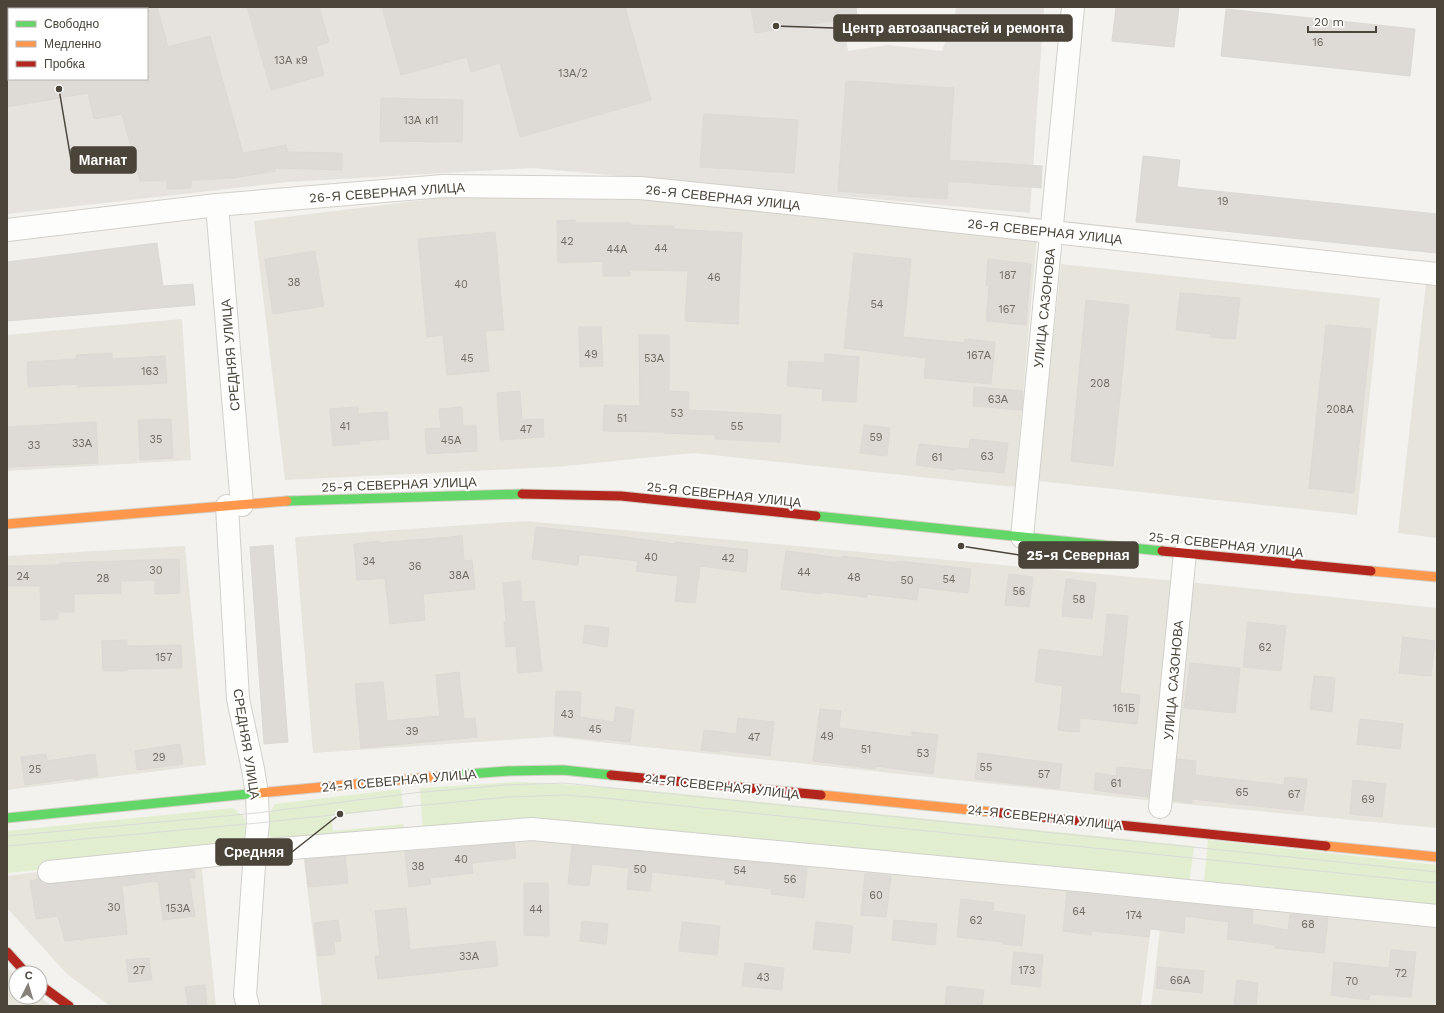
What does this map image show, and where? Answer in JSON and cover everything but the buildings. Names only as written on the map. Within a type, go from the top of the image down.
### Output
[{"type":"main road","name":"25-Я СЕВЕРНАЯ УЛИЦА","points":[[7,524],[301,500],[505,494],[621,496],[1437,578]]},
{"type":"main road","name":"24-Я СЕВЕРНАЯ УЛИЦА","points":[[7,818],[412,778],[508,770],[563,770],[1437,857]]},
{"type":"main road","points":[[7,952],[19,965]]},
{"type":"main road","points":[[48,991],[69,1006]]},
{"type":"street","name":"УЛИЦА САЗОНОВА","points":[[1022,537],[1073,7]]},
{"type":"street","name":"26-Я СЕВЕРНАЯ УЛИЦА","points":[[7,230],[217,205],[443,186],[640,188],[1437,274]]},
{"type":"street","name":"СРЕДНЯЯ УЛИЦА","points":[[217,205],[235,505],[238,699],[257,794],[258,823],[245,995],[248,1006]]},
{"type":"street","name":"УЛИЦА САЗОНОВА","points":[[1160,807],[1185,553]]},
{"type":"street","points":[[49,872],[255,851],[532,829],[1098,882],[1437,916]]},
{"type":"shaded area","points":[[7,7],[841,7],[848,51],[888,45],[942,51],[957,7],[1044,7],[1030,213],[532,168],[288,182],[7,214]]},
{"type":"shaded area","points":[[642,197],[1037,236],[1015,487],[694,453],[556,467],[285,480],[254,221],[440,198]]},
{"type":"shaded area","points":[[1061,264],[1380,298],[1357,515],[1038,481]]},
{"type":"shaded area","points":[[1426,283],[1437,284],[1437,538],[1398,533]]},
{"type":"shaded area","points":[[182,319],[191,460],[7,471],[7,335]]},
{"type":"shaded area","points":[[525,521],[1176,581],[1155,801],[552,737],[313,753],[295,537]]},
{"type":"shaded area","points":[[185,546],[206,765],[7,790],[7,556]]},
{"type":"shaded area","points":[[1188,582],[1437,608],[1437,828],[1163,802]]},
{"type":"shaded area","points":[[528,833],[1155,895],[1141,1006],[322,1006],[303,854]]},
{"type":"shaded area","points":[[200,851],[216,1006],[110,1006],[67,974],[7,908],[7,876]]},
{"type":"shaded area","points":[[1164,895],[1437,924],[1437,1006],[1151,1006]]},
{"type":"shaded area","points":[[7,968],[8,1005],[48,1005],[48,1004],[51,1006],[7,1006]]},
{"type":"green space","points":[[516,782],[645,790],[1194,846],[1189,885],[423,832],[420,788]]},
{"type":"green space","points":[[401,789],[403,808],[331,816],[333,831],[403,824],[405,834],[278,844],[269,836],[268,820],[275,804]]},
{"type":"green space","points":[[233,808],[243,816],[250,832],[246,842],[49,869],[7,873],[7,831]]},
{"type":"green space","points":[[1208,840],[1437,865],[1437,905],[1204,881]]},
{"type":"tram line","points":[[7,836],[257,813],[413,793],[506,785],[564,783],[1437,872]]},
{"type":"tram line","points":[[7,846],[258,823],[508,797],[565,795],[1437,883]]},
{"type":"traffic: fast","points":[[287,501],[522,494]]},
{"type":"traffic: fast","points":[[816,516],[1162,551]]},
{"type":"traffic: fast","points":[[441,776],[508,771],[563,770],[611,775]]},
{"type":"traffic: fast","points":[[7,818],[259,793]]},
{"type":"traffic: slow","points":[[7,524],[287,501]]},
{"type":"traffic: slow","points":[[1371,571],[1437,577]]},
{"type":"traffic: slow","points":[[259,793],[441,776]]},
{"type":"traffic: slow","points":[[821,795],[992,812]]},
{"type":"traffic: slow","points":[[1326,846],[1437,857]]},
{"type":"traffic: jam","points":[[522,494],[621,496],[816,516]]},
{"type":"traffic: jam","points":[[1162,551],[1371,571]]},
{"type":"traffic: jam","points":[[611,775],[821,795]]},
{"type":"traffic: jam","points":[[992,812],[1326,846]]},
{"type":"traffic: jam","points":[[7,952],[19,965]]},
{"type":"traffic: jam","points":[[48,991],[69,1006]]},
{"type":"place","name":"Центр автозапчастей и ремонта","points":[[776,26]]},
{"type":"place","name":"Магнат","points":[[59,89]]},
{"type":"place","name":"25-я Северная","points":[[961,546]]},
{"type":"place","name":"Средняя","points":[[340,814]]}]
